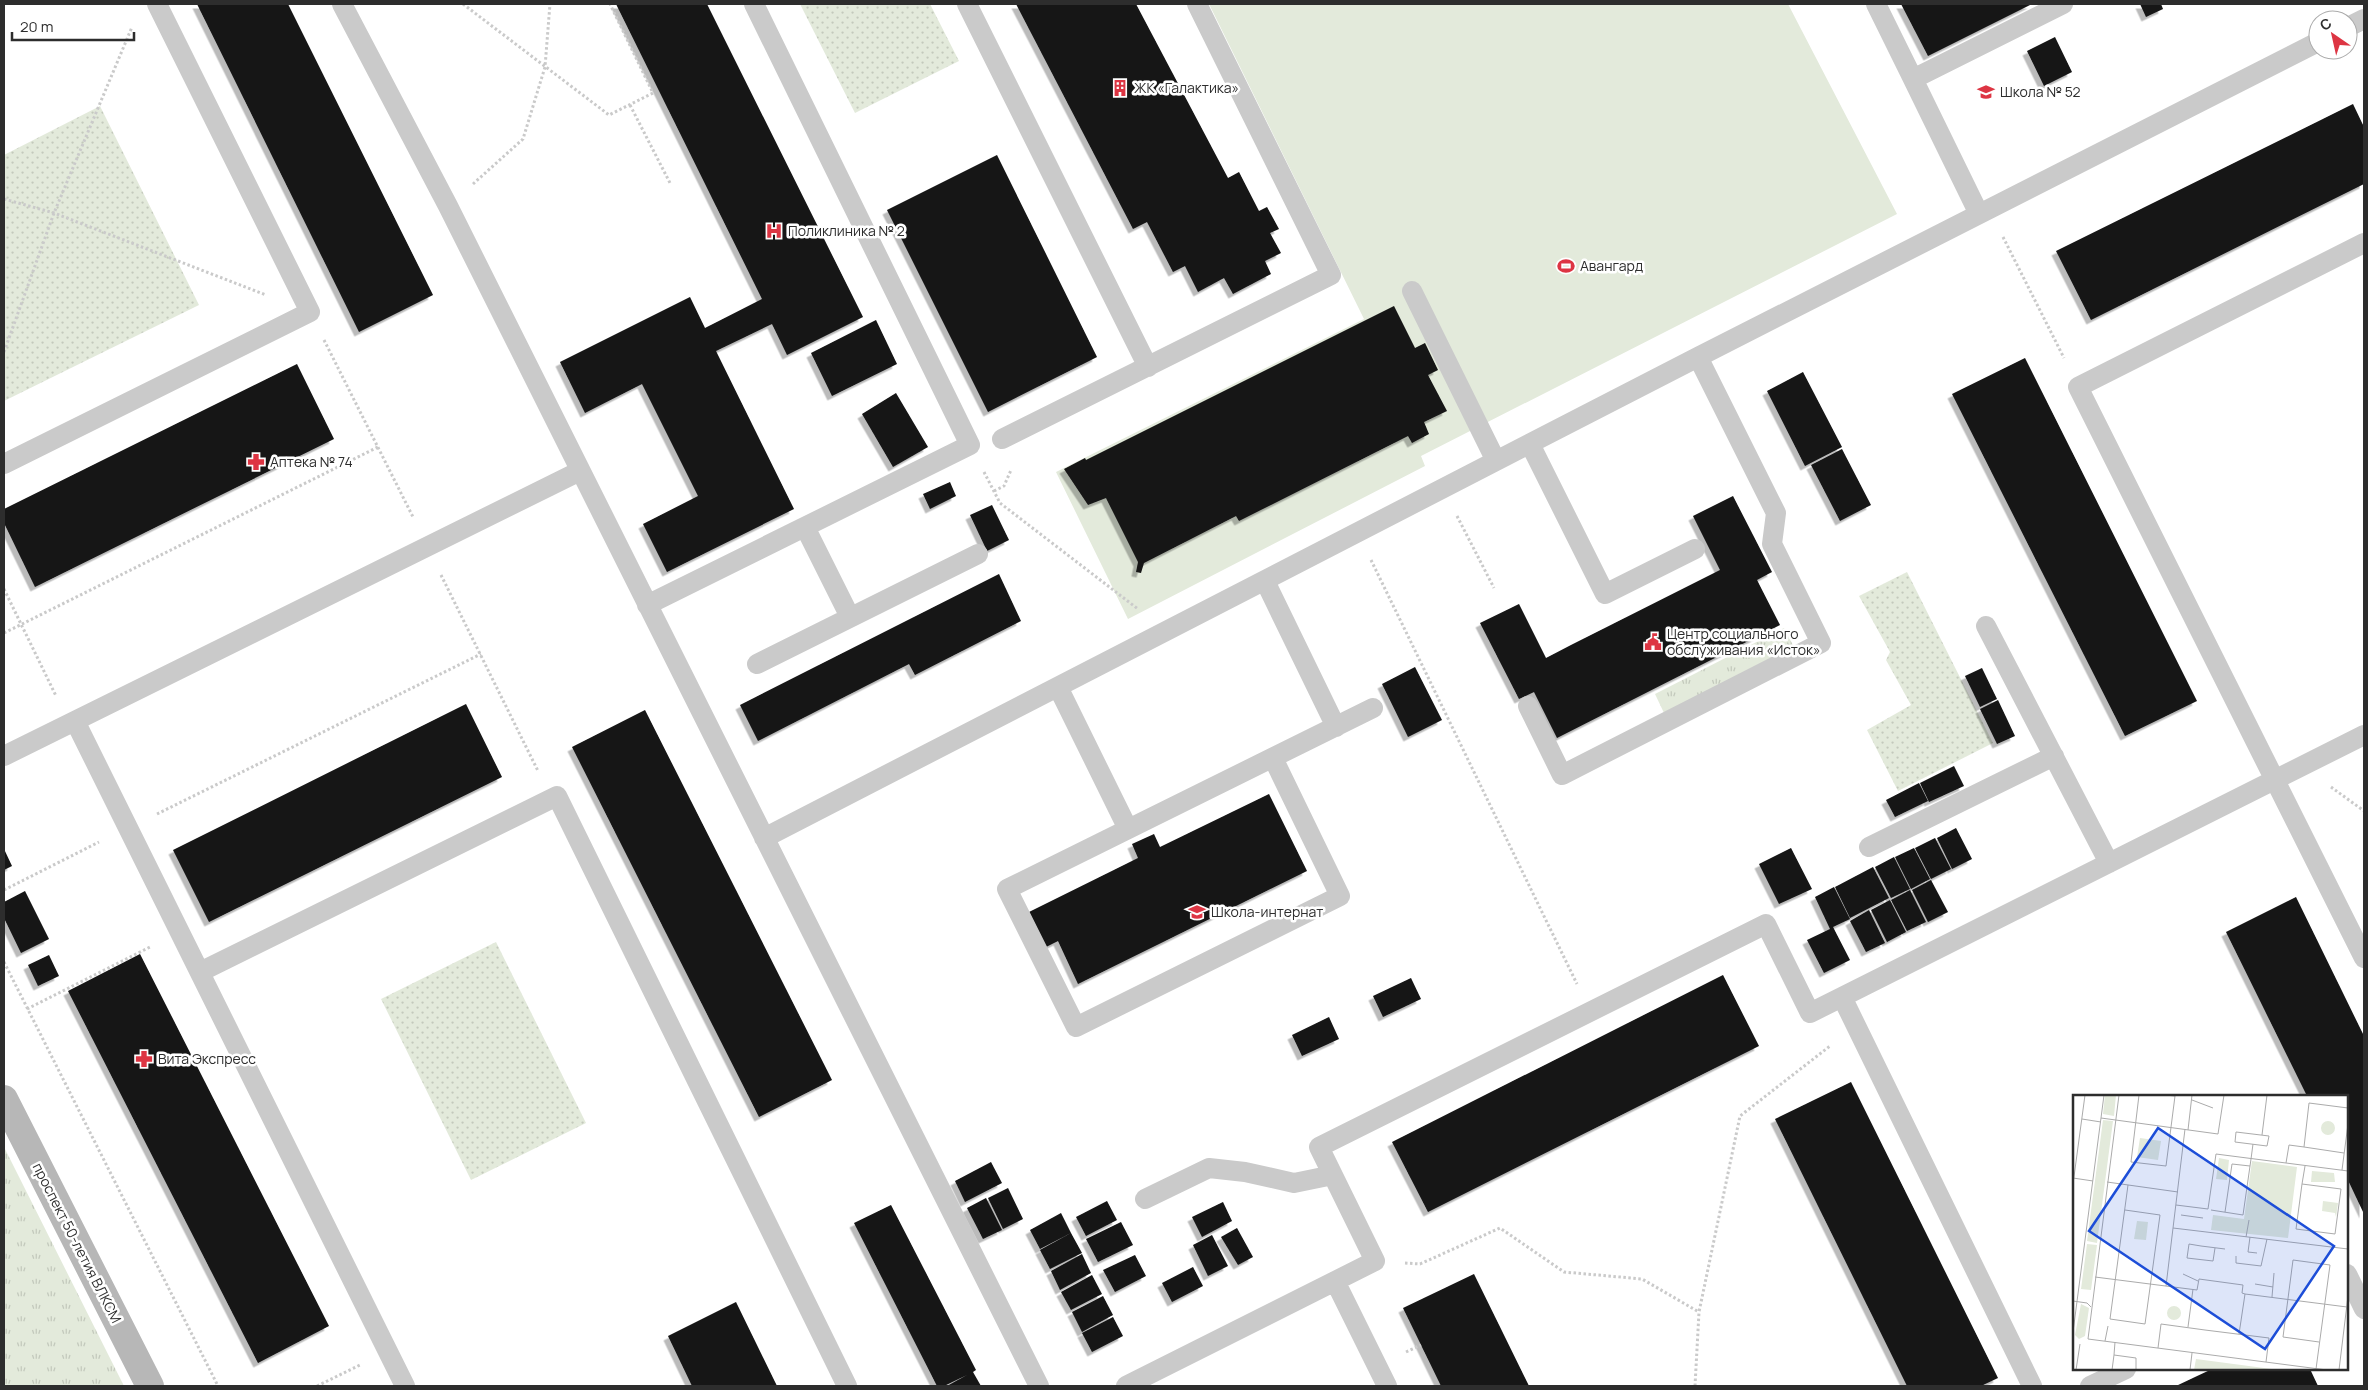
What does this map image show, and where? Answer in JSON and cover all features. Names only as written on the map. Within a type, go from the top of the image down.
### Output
[{"type":"street","name":"проспект 50-летия ВЛКСМ","points":[[4,1099],[150,1386]]},
{"type":"lane","points":[[4,464],[310,312],[156,4]]},
{"type":"lane","points":[[342,4],[448,206],[1039,1386]]},
{"type":"lane","points":[[647,605],[970,445],[754,4]]},
{"type":"lane","points":[[967,4],[1148,367]]},
{"type":"lane","points":[[1002,439],[1331,275],[1197,4]]},
{"type":"lane","points":[[1876,4],[1913,79],[1984,212]]},
{"type":"lane","points":[[1913,79],[2063,4]]},
{"type":"lane","points":[[764,838],[1698,357],[2308,47]]},
{"type":"lane","points":[[2364,243],[2078,386],[2364,958]]},
{"type":"lane","points":[[1412,291],[1496,461]]},
{"type":"lane","points":[[1528,706],[1562,775],[1821,643],[1772,544],[1776,513],[1698,357]]},
{"type":"lane","points":[[1530,444],[1605,594],[1695,549]]},
{"type":"lane","points":[[4,756],[580,471]]},
{"type":"lane","points":[[806,527],[850,617]]},
{"type":"lane","points":[[757,664],[978,554]]},
{"type":"lane","points":[[1264,581],[1336,727]]},
{"type":"lane","points":[[1986,626],[2109,864]]},
{"type":"lane","points":[[1058,687],[1128,829]]},
{"type":"lane","points":[[1273,758],[1340,896],[1076,1027],[1007,889],[1373,708]]},
{"type":"lane","points":[[72,722],[128,828],[404,1386]]},
{"type":"lane","points":[[1126,1386],[1375,1261],[1319,1147],[1766,924],[1810,1013],[2364,735]]},
{"type":"lane","points":[[1869,847],[2054,756]]},
{"type":"lane","points":[[200,972],[558,796],[847,1386]]},
{"type":"lane","points":[[1842,997],[2032,1386]]},
{"type":"lane","points":[[1145,1199],[1208,1168],[1246,1172],[1294,1183],[1332,1175]]},
{"type":"lane","points":[[2348,1276],[2364,1310]]},
{"type":"lane","points":[[1335,1281],[1387,1386]]},
{"type":"lane","points":[[2090,1386],[2124,1370]]},
{"type":"path","points":[[463,4],[610,115],[653,92],[610,4]]},
{"type":"path","points":[[448,206],[524,139],[546,67],[550,4]]},
{"type":"path","points":[[4,352],[54,213],[134,22]]},
{"type":"path","points":[[630,105],[670,183]]},
{"type":"path","points":[[4,198],[54,213],[310,312],[428,546],[552,800]]},
{"type":"path","points":[[1984,212],[2078,386]]},
{"type":"path","points":[[4,633],[378,447]]},
{"type":"path","points":[[1443,488],[1494,588]]},
{"type":"path","points":[[1000,504],[1142,612],[1154,637]]},
{"type":"path","points":[[1358,533],[1590,1011]]},
{"type":"path","points":[[4,588],[72,722]]},
{"type":"path","points":[[4,890],[481,654]]},
{"type":"path","points":[[27,1009],[180,932]]},
{"type":"path","points":[[4,962],[218,1386]]},
{"type":"path","points":[[1695,1386],[1699,1312],[1740,1116],[1855,1026]]},
{"type":"path","points":[[1375,1261],[1420,1264],[1500,1228],[1564,1272],[1642,1279],[1699,1312]]},
{"type":"path","points":[[317,1386],[387,1351]]},
{"type":"green space","points":[[800,4],[930,4],[959,61],[855,113]]},
{"type":"green space","name":"Авангард","points":[[1209,4],[1788,4],[1897,214],[1421,456],[1425,466],[1128,619],[1056,472],[1364,319]]},
{"type":"green space","points":[[100,106],[199,305],[4,401],[4,155]]},
{"type":"green space","points":[[1907,572],[1993,743],[1898,791],[1867,730],[1911,705],[1886,660],[1890,652],[1859,596]]},
{"type":"green space","points":[[1784,628],[1794,647],[1664,713],[1655,694]]},
{"type":"green space","points":[[496,942],[586,1123],[471,1180],[381,999]]},
{"type":"green space","points":[[4,1147],[124,1386],[4,1386]]},
{"type":"building","points":[[197,4],[288,4],[433,295],[359,332]]},
{"type":"building","name":"Поликлиника № 2","points":[[616,4],[707,4],[863,317],[787,355],[772,324],[716,351],[794,509],[667,572],[643,524],[698,496],[642,384],[585,413],[560,362],[690,297],[705,328],[762,299]]},
{"type":"building","name":"ЖК «Галактика»","points":[[1016,4],[1136,4],[1228,178],[1239,172],[1259,211],[1267,207],[1279,229],[1270,233],[1281,253],[1265,261],[1271,274],[1233,294],[1224,278],[1198,292],[1185,266],[1173,272],[1147,222],[1133,229]]},
{"type":"building","points":[[1901,4],[2032,4],[1928,56]]},
{"type":"building","points":[[2140,4],[2161,4],[2163,9],[2146,17]]},
{"type":"building","points":[[2055,37],[2072,72],[2044,86],[2027,51]]},
{"type":"building","points":[[2353,104],[2364,127],[2364,184],[2091,320],[2056,251]]},
{"type":"building","points":[[997,155],[1097,357],[988,412],[887,210]]},
{"type":"building","points":[[1394,306],[1415,348],[1425,343],[1438,370],[1428,375],[1447,411],[1424,422],[1429,434],[1412,443],[1408,436],[1239,521],[1236,516],[1144,563],[1141,573],[1136,572],[1138,562],[1106,498],[1088,505],[1064,469],[1085,458],[1086,460]]},
{"type":"building","points":[[876,320],[897,364],[832,396],[811,353]]},
{"type":"building","points":[[2025,358],[2197,701],[2125,736],[1952,394]]},
{"type":"building","points":[[297,364],[334,439],[35,587],[4,523],[4,509]]},
{"type":"building","points":[[1803,372],[1842,447],[1805,466],[1767,391]]},
{"type":"building","points":[[896,393],[928,447],[893,467],[862,414]]},
{"type":"building","points":[[1842,449],[1871,505],[1840,521],[1811,465]]},
{"type":"building","points":[[950,482],[956,496],[930,509],[923,494]]},
{"type":"building","points":[[1733,496],[1772,572],[1757,580],[1780,625],[1557,738],[1534,692],[1519,699],[1480,623],[1519,604],[1546,658],[1720,570],[1693,516]]},
{"type":"building","points":[[992,505],[1009,540],[987,551],[970,515]]},
{"type":"building","points":[[999,574],[1021,621],[915,675],[909,664],[758,741],[740,705]]},
{"type":"building","points":[[1415,667],[1442,720],[1408,737],[1382,684]]},
{"type":"building","points":[[1982,668],[1997,699],[1980,707],[1965,676]]},
{"type":"building","points":[[1998,700],[2015,736],[1997,744],[1980,709]]},
{"type":"building","points":[[466,704],[502,777],[209,922],[173,850]]},
{"type":"building","points":[[645,710],[832,1080],[759,1117],[572,747]]},
{"type":"building","points":[[1954,766],[1964,786],[1929,802],[1920,783]]},
{"type":"building","points":[[1919,783],[1928,801],[1895,817],[1886,800]]},
{"type":"building","points":[[1269,794],[1307,871],[1078,984],[1058,941],[1046,947],[1029,912],[1138,858],[1132,844],[1154,834],[1160,847]]},
{"type":"building","points":[[1956,828],[1972,859],[1952,869],[1937,838]]},
{"type":"building","points":[[1935,838],[1951,869],[1931,879],[1915,848]]},
{"type":"building","points":[[1791,848],[1812,889],[1779,904],[1759,864]]},
{"type":"building","points":[[1914,848],[1930,879],[1911,889],[1895,857]]},
{"type":"building","points":[[4,849],[12,866],[4,870]]},
{"type":"building","points":[[1894,857],[1910,889],[1891,898],[1875,867]]},
{"type":"building","points":[[1873,867],[1889,898],[1850,918],[1835,887]]},
{"type":"building","points":[[1931,880],[1948,912],[1928,922],[1912,890]]},
{"type":"building","points":[[1834,887],[1850,919],[1833,927],[1850,960],[1824,973],[1807,940],[1830,929],[1815,897]]},
{"type":"building","points":[[1910,890],[1926,922],[1907,931],[1891,900]]},
{"type":"building","points":[[25,891],[49,939],[21,953],[4,918],[4,902]]},
{"type":"building","points":[[2296,897],[2364,1036],[2364,1214],[2348,1180],[2348,1095],[2307,1095],[2226,932]]},
{"type":"building","points":[[1890,900],[1906,932],[1887,942],[1871,910]]},
{"type":"building","points":[[1869,910],[1885,943],[1866,952],[1850,921]]},
{"type":"building","points":[[140,954],[329,1326],[258,1363],[68,991]]},
{"type":"building","points":[[49,955],[59,976],[38,986],[28,965]]},
{"type":"building","points":[[1723,975],[1759,1046],[1428,1212],[1392,1142]]},
{"type":"building","points":[[1411,978],[1421,999],[1383,1017],[1373,996]]},
{"type":"building","points":[[1329,1017],[1339,1039],[1302,1056],[1292,1035]]},
{"type":"building","points":[[1851,1082],[1998,1378],[1981,1386],[1907,1386],[1775,1119]]},
{"type":"building","points":[[991,1162],[1002,1183],[965,1202],[955,1181]]},
{"type":"building","points":[[1008,1188],[1023,1219],[1003,1229],[988,1198]]},
{"type":"building","points":[[986,1198],[1002,1230],[983,1239],[967,1208]]},
{"type":"building","points":[[1107,1201],[1117,1220],[1086,1236],[1076,1217]]},
{"type":"building","points":[[1223,1202],[1232,1221],[1202,1237],[1192,1217]]},
{"type":"building","points":[[891,1205],[976,1370],[973,1372],[981,1386],[947,1386],[967,1375],[944,1386],[937,1386],[854,1223]]},
{"type":"building","points":[[1061,1213],[1071,1233],[1040,1249],[1030,1230]]},
{"type":"building","points":[[1121,1222],[1133,1245],[1098,1262],[1086,1239]]},
{"type":"building","points":[[1237,1228],[1253,1257],[1238,1265],[1221,1237]]},
{"type":"building","points":[[1071,1233],[1082,1253],[1050,1269],[1040,1250]]},
{"type":"building","points":[[1212,1235],[1228,1266],[1208,1276],[1193,1245]]},
{"type":"building","points":[[1082,1254],[1091,1273],[1060,1290],[1051,1271]]},
{"type":"building","points":[[1135,1255],[1146,1276],[1115,1292],[1103,1270]]},
{"type":"building","points":[[1193,1267],[1203,1286],[1172,1302],[1162,1283]]},
{"type":"building","points":[[1474,1274],[1529,1386],[1441,1386],[1403,1308]]},
{"type":"building","points":[[1092,1275],[1102,1294],[1071,1310],[1061,1292]]},
{"type":"building","points":[[1103,1296],[1113,1315],[1082,1332],[1072,1312]]},
{"type":"building","points":[[736,1302],[777,1386],[692,1386],[668,1336]]},
{"type":"building","points":[[1113,1317],[1123,1336],[1092,1352],[1082,1333]]},
{"type":"building","points":[[2210,1370],[2310,1370],[2318,1386],[2176,1386]]},
{"type":"place","name":"ЖК «Галактика»","points":[[1120,88]]},
{"type":"place","name":"Школа № 52","points":[[1986,92]]},
{"type":"place","name":"Поликлиника № 2","points":[[774,231]]},
{"type":"place","name":"Авангард","points":[[1566,266]]},
{"type":"place","name":"Аптека № 74","points":[[256,462]]},
{"type":"place","name":"Центр социального обслуживания «Исток»","points":[[1653,642]]},
{"type":"place","name":"Школа-интернат","points":[[1197,912]]},
{"type":"place","name":"Вита Экспресс","points":[[144,1059]]}]
